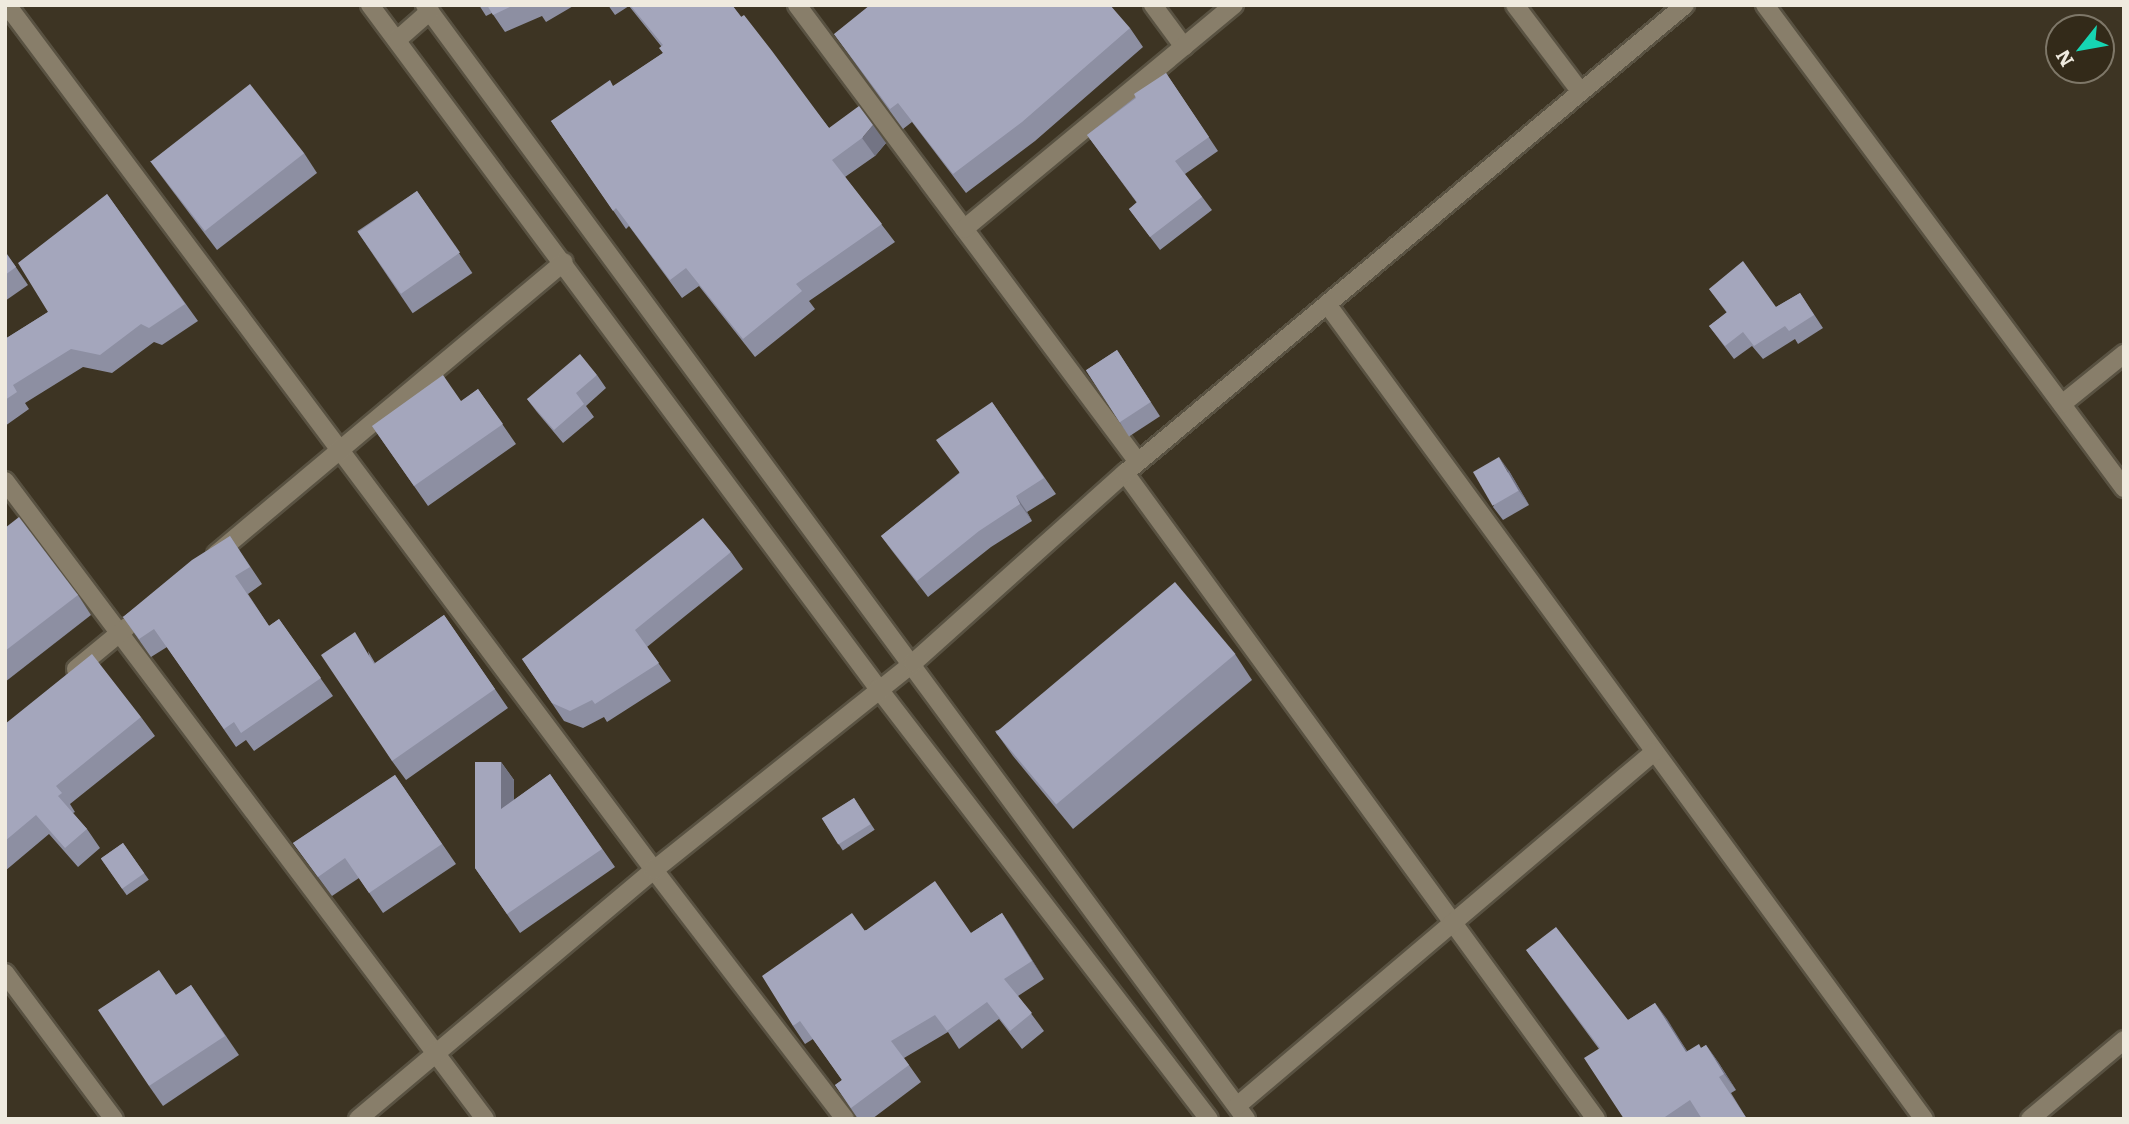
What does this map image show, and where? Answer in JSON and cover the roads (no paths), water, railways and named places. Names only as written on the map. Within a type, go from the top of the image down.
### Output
[{"type":"street","points":[[7,5],[654,870],[845,1119]]},
{"type":"street","points":[[370,5],[564,262],[878,688],[1209,1119]]},
{"type":"street","points":[[797,5],[964,229],[1452,922],[1596,1119]]},
{"type":"street","points":[[1153,5],[1184,47]]},
{"type":"street","points":[[964,229],[1234,5]]},
{"type":"street","points":[[1516,5],[1580,91]]},
{"type":"street","points":[[358,1119],[654,870],[878,688],[913,663],[1132,468],[1685,5]]},
{"type":"street","points":[[1766,5],[2124,488]]},
{"type":"street","points":[[397,40],[428,8],[913,663],[1241,1112],[1452,922],[1654,752]]},
{"type":"street","points":[[204,564],[342,451],[564,262]]},
{"type":"street","points":[[1327,304],[1924,1119]]},
{"type":"street","points":[[2062,404],[2124,354]]},
{"type":"street","points":[[5,481],[485,1119]]},
{"type":"street","points":[[57,684],[141,616]]},
{"type":"street","points":[[5,973],[114,1119]]},
{"type":"street","points":[[2030,1119],[2124,1040]]}]
